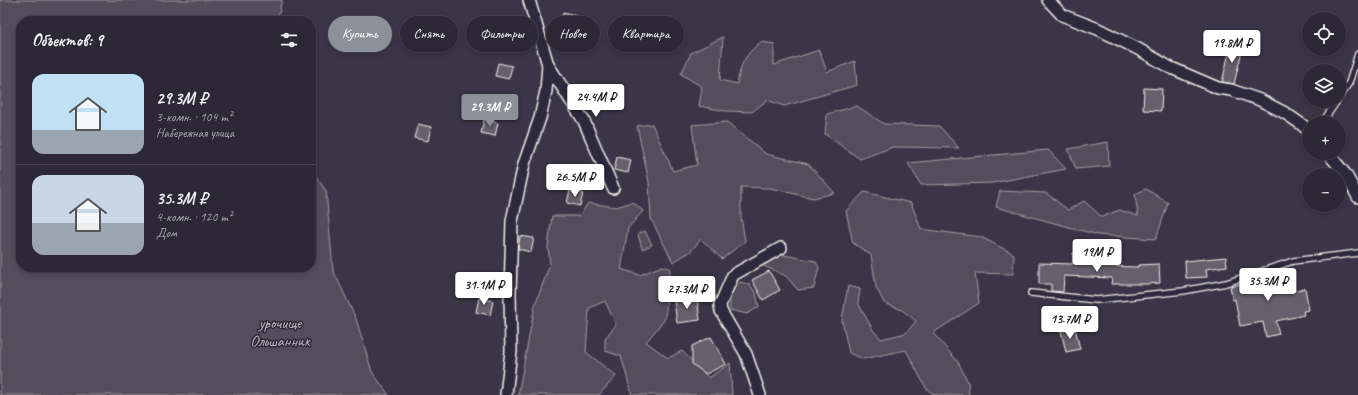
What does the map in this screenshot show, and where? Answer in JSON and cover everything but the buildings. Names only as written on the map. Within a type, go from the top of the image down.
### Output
[{"type":"street","points":[[529,0],[548,65],[584,121],[613,188]]},
{"type":"street","points":[[1048,0],[1062,15],[1098,29],[1140,50],[1169,67],[1218,88],[1231,90],[1260,100],[1302,125]]},
{"type":"street","points":[[506,395],[511,352],[510,294],[512,221],[524,164],[540,118],[546,91],[548,65]]},
{"type":"street","points":[[1334,160],[1346,174],[1358,197]]},
{"type":"street","points":[[760,395],[746,354],[721,312],[720,305],[733,275],[781,248]]},
{"type":"lane","points":[[1346,87],[1349,83],[1358,54]]},
{"type":"lane","points":[[1031,293],[1096,300],[1183,291],[1226,283],[1293,261],[1358,253]]},
{"type":"green space","name":"урочище Ольшанник","points":[[0,0],[282,0],[278,16],[16,16],[16,272],[316,272],[316,176],[326,191],[333,270],[356,319],[372,372],[389,395],[0,395]]},
{"type":"green space","points":[[723,37],[720,80],[737,84],[744,60],[761,42],[774,44],[774,65],[819,50],[827,72],[855,61],[857,85],[784,106],[767,100],[752,112],[726,111],[699,106],[702,87],[681,74],[691,53]]},
{"type":"green space","points":[[857,106],[884,124],[939,126],[959,148],[893,147],[860,159],[825,134],[827,114]]},
{"type":"green space","points":[[727,122],[766,154],[808,164],[835,193],[813,198],[770,188],[741,187],[741,217],[745,241],[722,259],[701,239],[690,252],[673,262],[651,219],[649,182],[637,126],[652,124],[673,171],[697,165],[692,125]]},
{"type":"green space","points":[[1108,142],[1109,166],[1076,169],[1068,149]]},
{"type":"green space","points":[[1048,150],[1066,169],[992,183],[921,185],[908,163]]},
{"type":"green space","points":[[1146,189],[1168,203],[1156,239],[1098,235],[996,207],[1000,191],[1046,193],[1068,210],[1084,201],[1102,217],[1119,210],[1138,216],[1135,194]]},
{"type":"green space","points":[[864,192],[911,203],[921,229],[981,237],[1014,254],[1013,274],[975,273],[979,303],[933,333],[958,362],[968,382],[969,395],[934,395],[926,388],[906,350],[863,359],[849,353],[842,320],[848,286],[860,289],[858,303],[873,330],[881,339],[906,333],[916,321],[902,310],[884,303],[876,287],[871,255],[853,243],[846,211]]},
{"type":"green space","points":[[633,202],[643,211],[628,228],[621,269],[640,275],[662,266],[670,268],[665,319],[646,342],[668,358],[682,351],[709,378],[730,363],[732,395],[632,395],[621,356],[605,351],[605,338],[616,325],[605,301],[589,308],[586,352],[616,376],[599,395],[518,395],[535,305],[550,264],[548,247],[552,216],[580,216],[588,203],[616,207]]},
{"type":"green space","points":[[645,231],[652,245],[642,249],[638,234]]},
{"type":"green space","points":[[779,254],[815,261],[819,267],[814,288],[798,290],[786,276],[764,266],[764,260]]},
{"type":"green space","points":[[740,282],[750,285],[756,293],[759,307],[747,314],[730,310],[730,292]]}]
